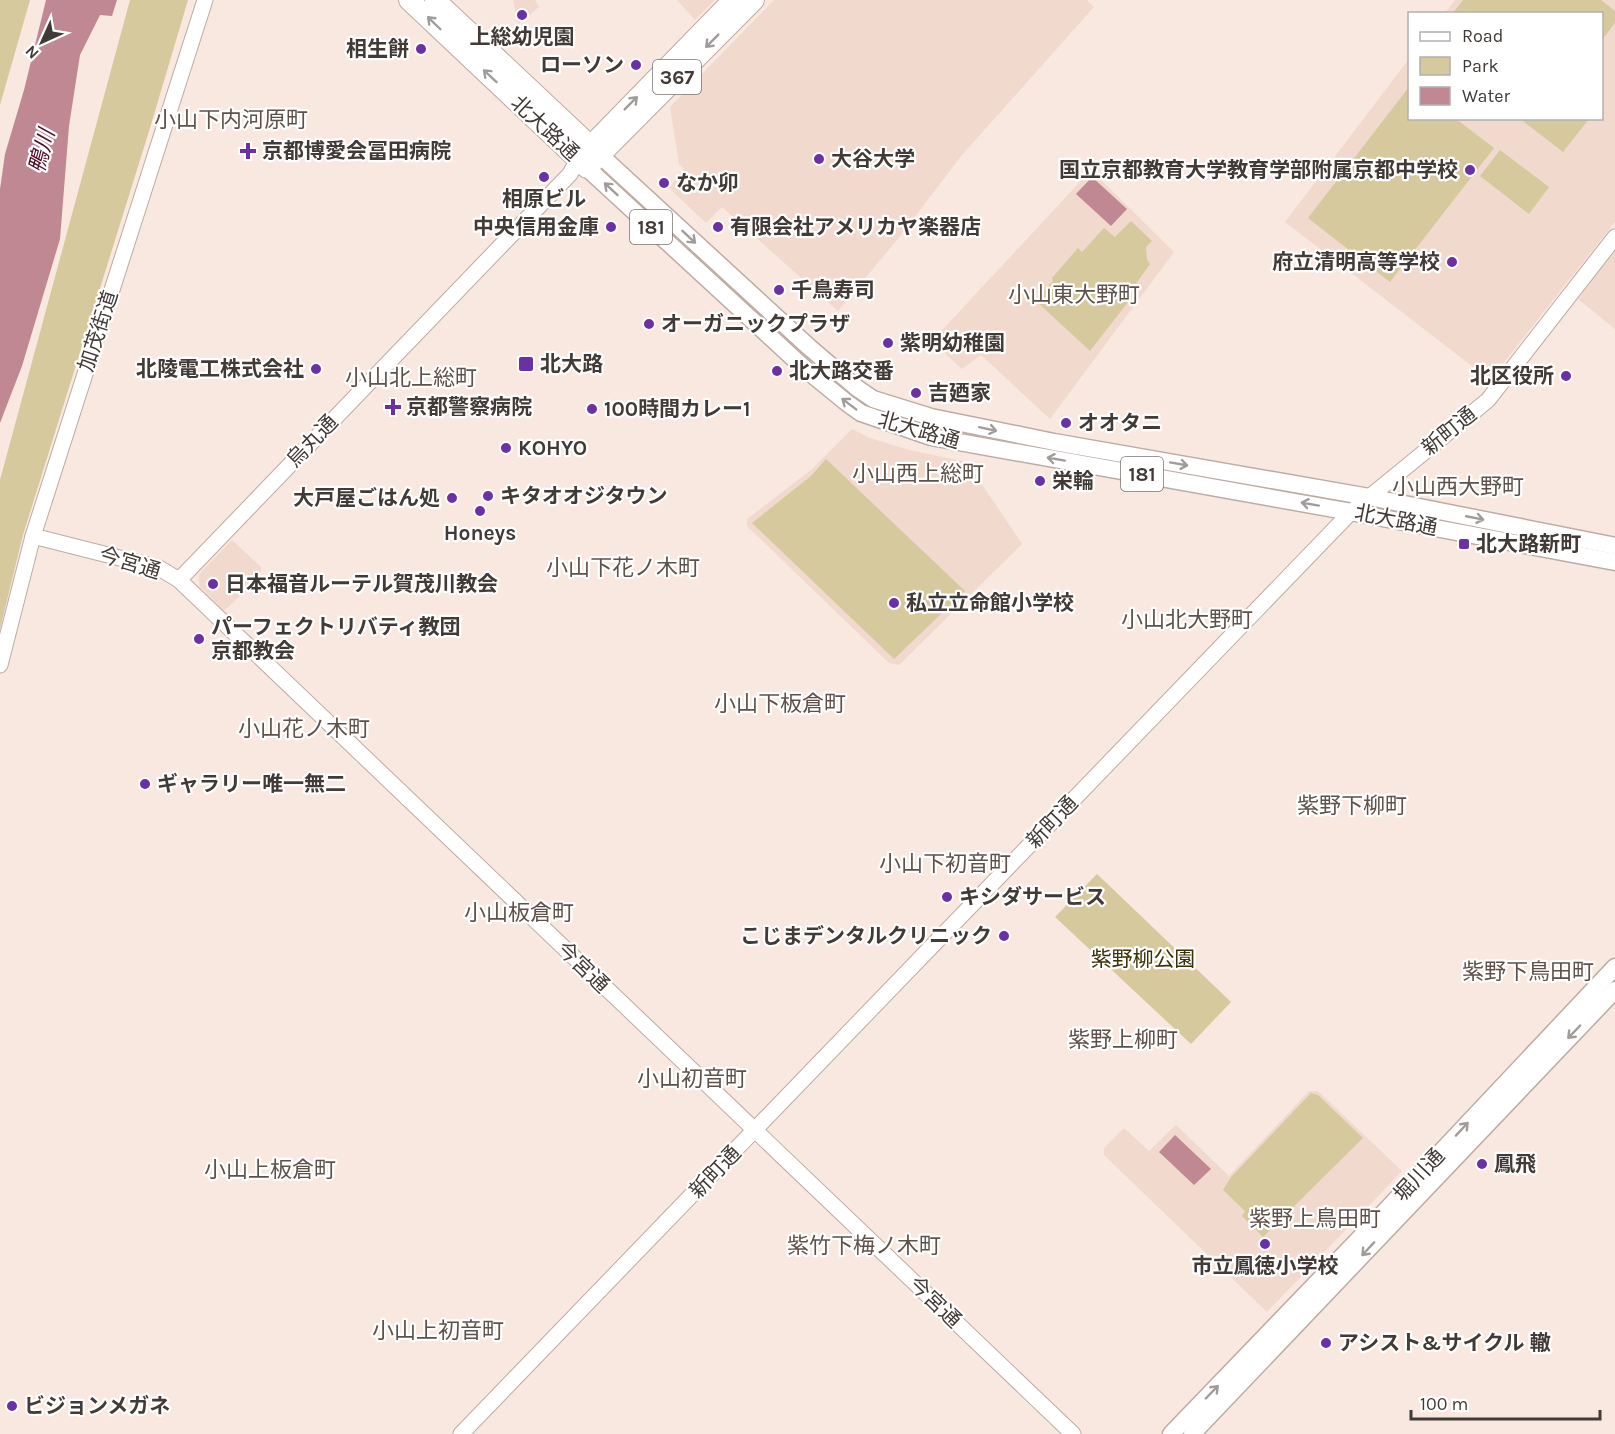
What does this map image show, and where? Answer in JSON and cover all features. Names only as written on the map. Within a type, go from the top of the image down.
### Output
[{"type":"highway","name":"北大路通","points":[[410,0],[585,160]]},
{"type":"highway","name":"北大路通","points":[[435,0],[585,160]]},
{"type":"highway","name":"烏丸通","points":[[585,160],[733,0]]},
{"type":"highway","name":"烏丸通","points":[[585,160],[754,0]]},
{"type":"main road","name":"北大路通","points":[[585,160],[873,399],[931,417],[1054,442],[1368,497],[1615,546]]},
{"type":"main road","name":"北大路通","points":[[585,160],[804,368],[861,413],[931,438],[1352,512],[1615,562]]},
{"type":"main road","name":"堀川通","points":[[1172,1434],[1615,967]]},
{"type":"main road","name":"堀川通","points":[[1191,1434],[1615,990]]},
{"type":"street","name":"加茂街道","points":[[0,665],[33,536],[205,0]]},
{"type":"street","name":"烏丸通","points":[[179,580],[585,160]]},
{"type":"street","name":"新町通","points":[[461,1434],[1352,512],[1488,400],[1615,237]]},
{"type":"street","name":"今宮通","points":[[33,536],[159,568],[179,580],[1073,1434]]},
{"type":"shaded area","name":"上総幼児園","points":[[513,0],[535,0],[539,7],[518,24]]},
{"type":"shaded area","points":[[677,0],[715,0],[695,20]]},
{"type":"shaded area","name":"大谷大学","points":[[774,0],[1087,0],[1094,7],[962,155],[901,235],[838,311],[722,207],[706,223],[669,188],[684,169],[679,164],[670,107]]},
{"type":"shaded area","name":"国立京都教育大学教育学部附属京都中学校","points":[[1455,0],[1615,0],[1615,222],[1490,380],[1285,222],[1408,60],[1408,120],[1603,120],[1603,12],[1446,12]]},
{"type":"shaded area","points":[[1091,170],[1174,252],[1050,419],[981,355],[962,369],[932,341]]},
{"type":"shaded area","points":[[1615,249],[1615,329],[1578,299]]},
{"type":"shaded area","name":"私立立命館小学校","points":[[852,429],[870,438],[909,450],[967,462],[1022,544],[899,665],[889,663],[747,526],[747,519],[811,470]]},
{"type":"shaded area","points":[[232,540],[261,567],[261,571],[249,587],[224,611],[199,586],[199,574]]},
{"type":"shaded area","name":"市立鳳徳小学校","points":[[1309,1091],[1318,1091],[1402,1171],[1267,1312],[1104,1155],[1104,1148],[1124,1128],[1149,1151],[1176,1125],[1229,1176]]},
{"type":"green space","points":[[0,0],[30,0],[0,105]]},
{"type":"green space","points":[[130,0],[188,0],[23,535],[0,629],[0,480]]},
{"type":"green space","points":[[1463,0],[1601,0],[1615,11],[1615,23],[1603,39],[1603,12],[1454,12]]},
{"type":"green space","points":[[1408,88],[1408,120],[1457,120],[1494,148],[1390,282],[1308,218]]},
{"type":"green space","points":[[1521,120],[1588,120],[1563,152]]},
{"type":"green space","points":[[1500,150],[1549,187],[1529,214],[1480,176]]},
{"type":"green space","points":[[1131,221],[1152,241],[1146,247],[1147,260],[1150,264],[1125,299],[1128,302],[1090,351],[1035,300],[1078,248],[1082,252],[1104,228],[1115,237]]},
{"type":"green space","points":[[826,459],[965,591],[894,659],[752,523],[811,476]]},
{"type":"green space","name":"紫野柳公園","points":[[1097,874],[1231,1002],[1191,1044],[1055,917]]},
{"type":"green space","points":[[1311,1093],[1318,1095],[1363,1138],[1263,1237],[1242,1216],[1245,1211],[1223,1190],[1231,1177]]},
{"type":"water","name":"鴨川","points":[[46,0],[117,0],[112,16],[100,15],[80,55],[69,126],[60,239],[22,366],[0,423],[0,189],[5,154],[24,90]]},
{"type":"water","points":[[1092,177],[1127,209],[1111,226],[1076,194]]},
{"type":"water","points":[[1175,1135],[1211,1169],[1194,1185],[1159,1152]]},
{"type":"place","name":"上総幼児園","points":[[522,15]]},
{"type":"place","name":"相生餅","points":[[421,49]]},
{"type":"place","name":"ローソン","points":[[636,65]]},
{"type":"place","name":"京都博愛会冨田病院","points":[[248,151]]},
{"type":"place","name":"大谷大学","points":[[819,159]]},
{"type":"place","name":"国立京都教育大学教育学部附属京都中学校","points":[[1470,170]]},
{"type":"place","name":"相原ビル","points":[[544,177]]},
{"type":"place","name":"なか卯","points":[[664,183]]},
{"type":"place","name":"中央信用金庫","points":[[611,227]]},
{"type":"place","name":"有限会社アメリカヤ楽器店","points":[[718,227]]},
{"type":"place","name":"府立清明高等学校","points":[[1452,262]]},
{"type":"place","name":"千鳥寿司","points":[[779,290]]},
{"type":"place","name":"オーガニックプラザ","points":[[649,324]]},
{"type":"place","name":"紫明幼稚園","points":[[888,343]]},
{"type":"place","name":"北大路","points":[[526,364]]},
{"type":"place","name":"北陵電工株式会社","points":[[316,369]]},
{"type":"place","name":"北大路交番","points":[[777,371]]},
{"type":"place","name":"北区役所","points":[[1566,376]]},
{"type":"place","name":"吉廼家","points":[[916,393]]},
{"type":"place","name":"京都警察病院","points":[[393,407]]},
{"type":"place","name":"100時間カレー1","points":[[592,409]]},
{"type":"place","name":"オオタニ","points":[[1066,423]]},
{"type":"place","name":"KOHYO","points":[[506,448]]},
{"type":"place","name":"栄輪","points":[[1040,481]]},
{"type":"place","name":"キタオオジタウン","points":[[488,496]]},
{"type":"place","name":"大戸屋ごはん処","points":[[452,498]]},
{"type":"place","name":"Honeys","points":[[480,511]]},
{"type":"place","name":"北大路新町","points":[[1464,544]]},
{"type":"place","name":"日本福音ルーテル賀茂川教会","points":[[213,584]]},
{"type":"place","name":"私立立命館小学校","points":[[894,603]]},
{"type":"place","name":"パーフェクトリバティ教団 京都教会","points":[[199,639]]},
{"type":"place","name":"ギャラリー唯一無二","points":[[145,784]]},
{"type":"place","name":"キシダサービス","points":[[947,897]]},
{"type":"place","name":"こじまデンタルクリニック","points":[[1004,936]]},
{"type":"place","name":"鳳飛","points":[[1482,1164]]},
{"type":"place","name":"市立鳳徳小学校","points":[[1265,1244]]},
{"type":"place","name":"アシスト&サイクル 轍","points":[[1326,1343]]},
{"type":"place","name":"ビジョンメガネ","points":[[12,1406]]},
{"type":"district","name":"小山下内河原町","points":[[231,119]]},
{"type":"district","name":"小山東大野町","points":[[1074,294]]},
{"type":"district","name":"小山北上総町","points":[[411,377]]},
{"type":"district","name":"小山西上総町","points":[[918,473]]},
{"type":"district","name":"小山西大野町","points":[[1458,486]]},
{"type":"district","name":"小山下花ノ木町","points":[[623,567]]},
{"type":"district","name":"小山北大野町","points":[[1187,619]]},
{"type":"district","name":"小山下板倉町","points":[[780,703]]},
{"type":"district","name":"小山花ノ木町","points":[[304,728]]},
{"type":"district","name":"紫野下柳町","points":[[1352,805]]},
{"type":"district","name":"小山下初音町","points":[[945,863]]},
{"type":"district","name":"小山板倉町","points":[[519,912]]},
{"type":"district","name":"紫野下鳥田町","points":[[1528,971]]},
{"type":"district","name":"紫野上柳町","points":[[1123,1039]]},
{"type":"district","name":"小山初音町","points":[[692,1078]]},
{"type":"district","name":"小山上板倉町","points":[[270,1169]]},
{"type":"district","name":"紫野上鳥田町","points":[[1315,1218]]},
{"type":"district","name":"紫竹下梅ノ木町","points":[[864,1245]]},
{"type":"district","name":"小山上初音町","points":[[438,1330]]}]
